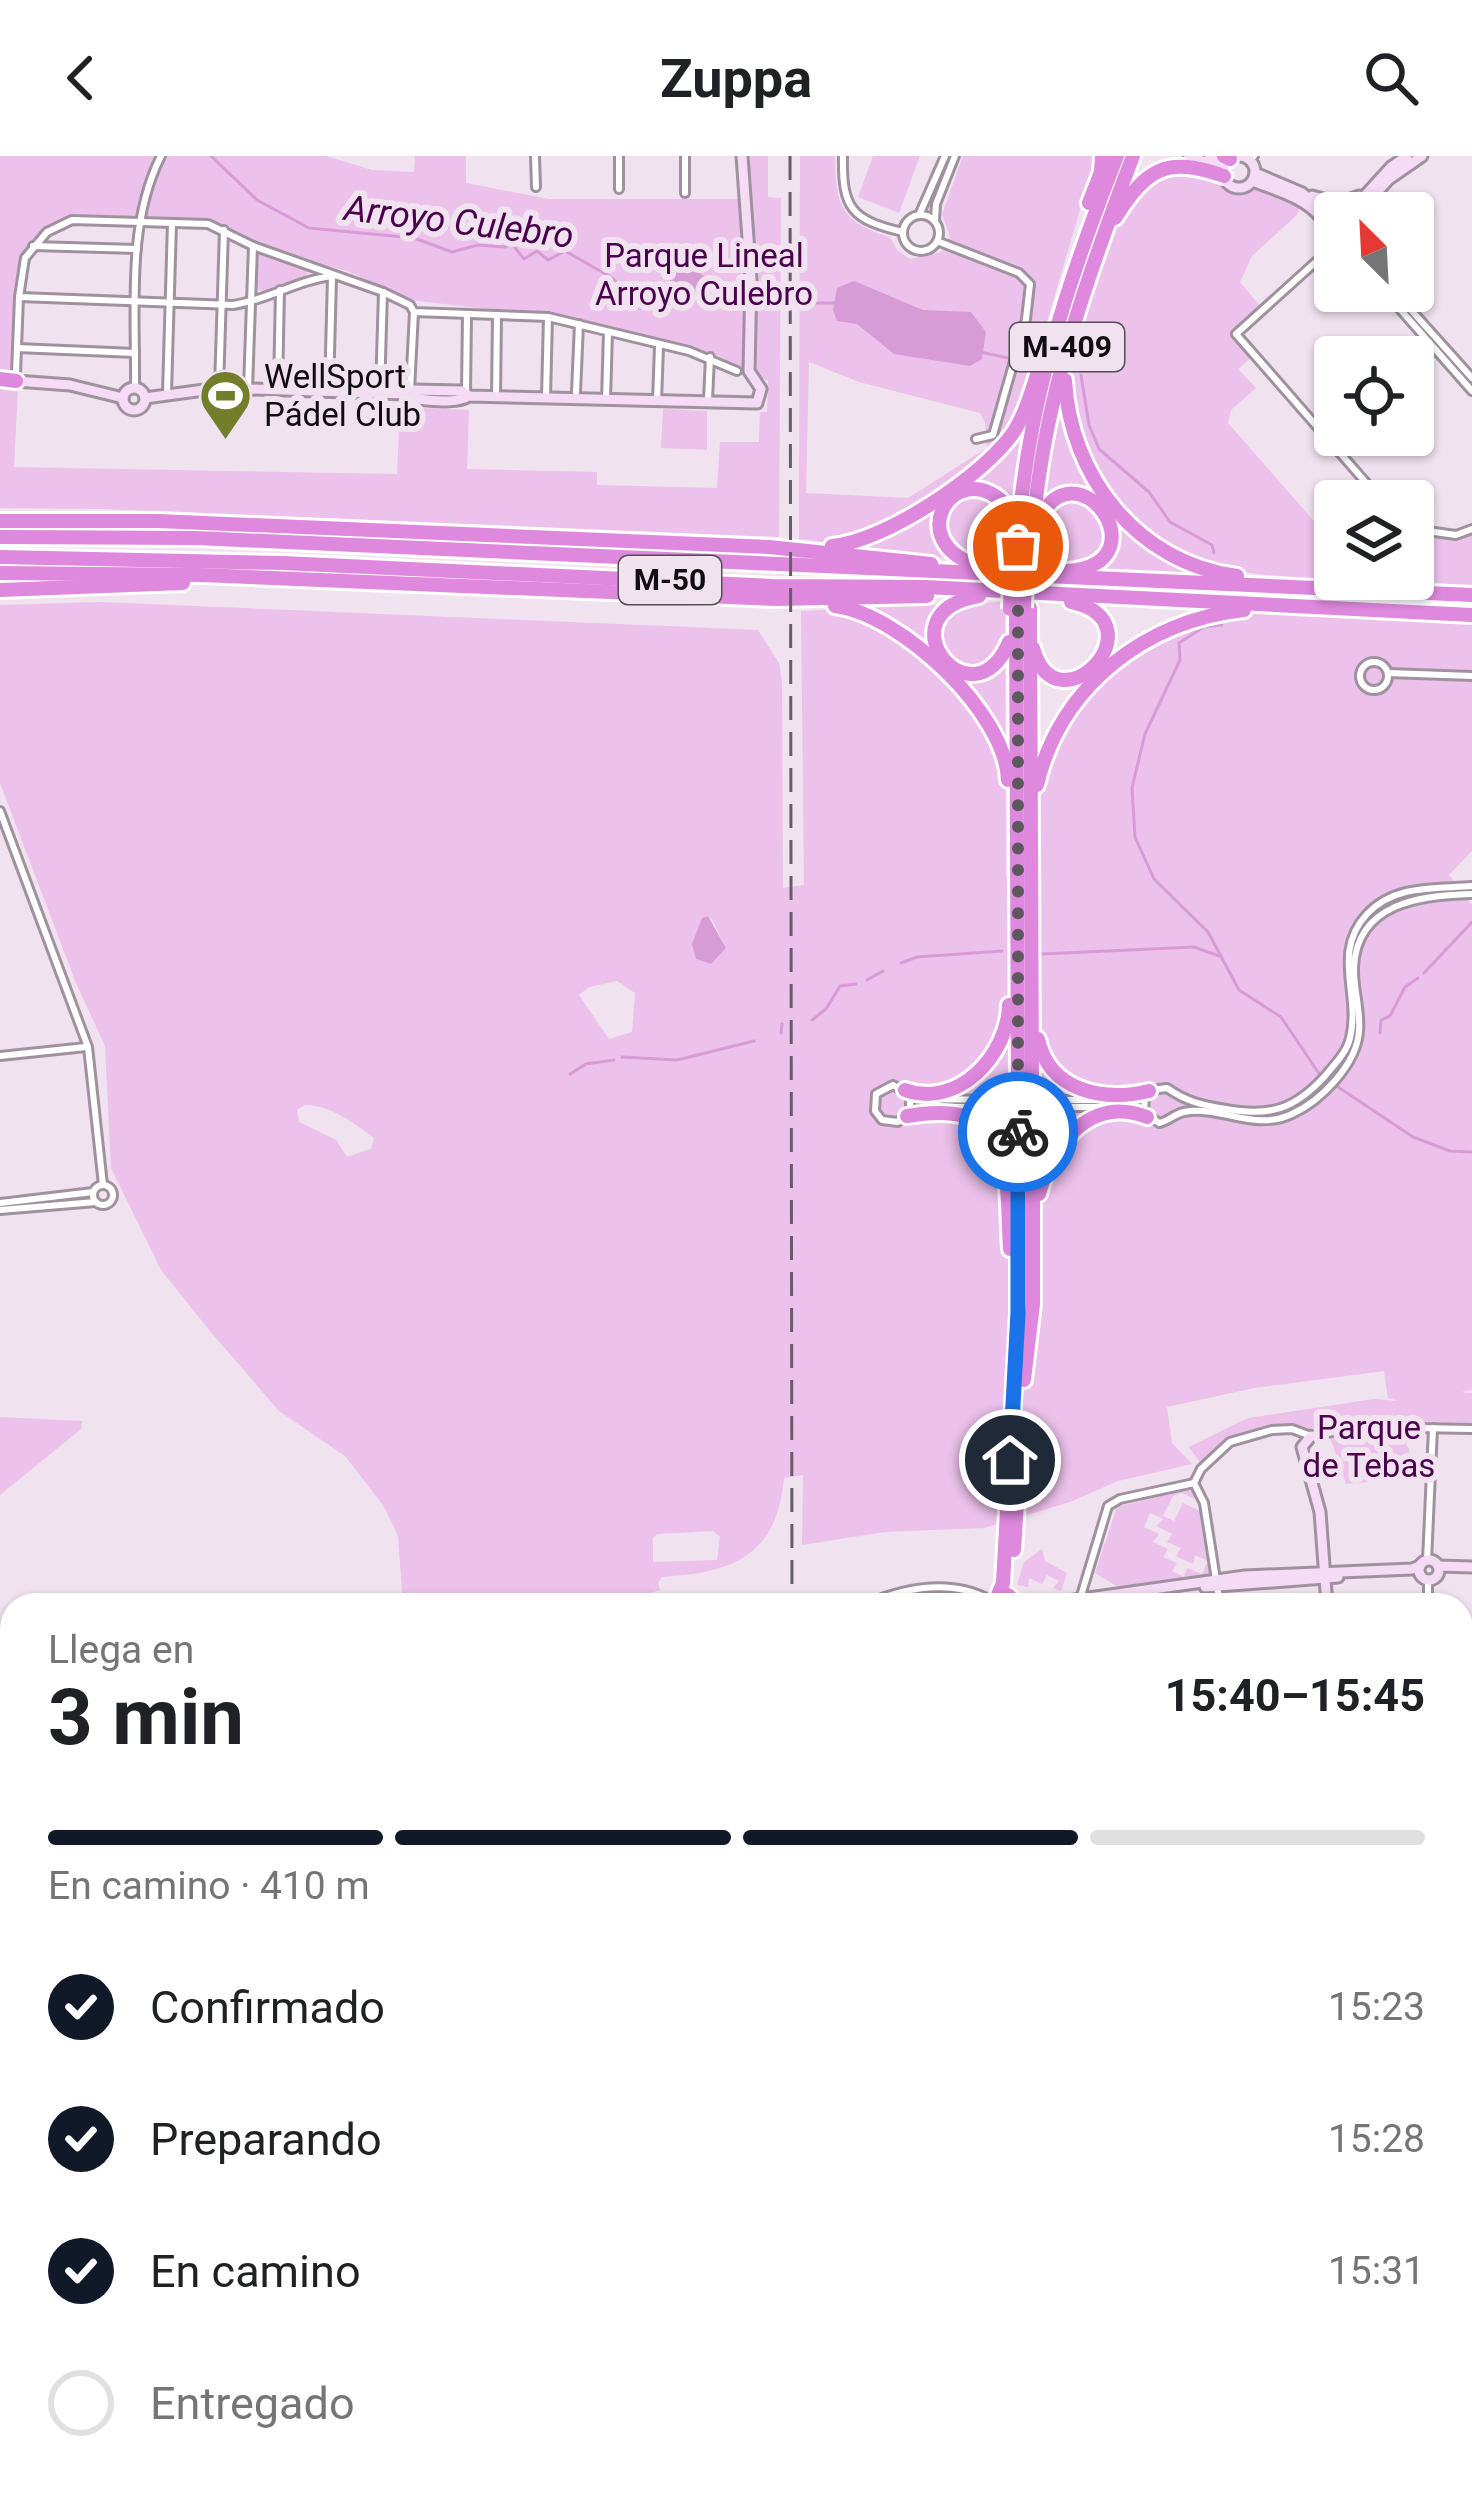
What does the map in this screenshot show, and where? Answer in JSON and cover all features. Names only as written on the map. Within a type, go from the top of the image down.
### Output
[{"type":"highway","name":"M-409","points":[[1022,546],[1018,478],[1039,367],[1075,245],[1118,156]]},
{"type":"highway","name":"M-409","points":[[1022,546],[1118,156]]},
{"type":"highway","name":"M-409","points":[[1024,1380],[1020,608],[1027,455],[1060,316],[1118,156]]},
{"type":"highway","name":"M-409","points":[[1090,272],[1112,223],[1153,173],[1184,164],[1226,165]]},
{"type":"highway","points":[[1075,318],[1066,364],[1066,396],[1074,436],[1098,488],[1134,529],[1186,562],[1270,584]]},
{"type":"highway","points":[[769,547],[840,545],[868,538],[907,519],[1001,448],[1023,416],[1039,367]]},
{"type":"highway","points":[[993,569],[964,561],[946,548],[938,527],[944,505],[963,490],[986,490],[1008,512],[1022,546]]},
{"type":"highway","points":[[1022,546],[1056,499],[1078,494],[1101,506],[1111,526],[1106,554],[1088,567],[1054,572]]},
{"type":"highway","points":[[0,517],[769,547],[1091,578]]},
{"type":"highway","name":"M-50","points":[[0,536],[196,538],[1472,595]]},
{"type":"highway","name":"M-50","points":[[0,560],[283,563],[1472,615]]},
{"type":"highway","points":[[0,573],[102,572],[776,599],[1112,598]]},
{"type":"highway","points":[[0,590],[284,580]]},
{"type":"highway","points":[[982,596],[947,606],[936,621],[937,651],[944,663],[959,673],[973,674],[995,666],[1010,642]]},
{"type":"highway","points":[[776,599],[846,608],[874,619],[920,650],[968,697],[1000,739],[1007,764],[1010,856]]},
{"type":"highway","points":[[1020,608],[1041,666],[1062,678],[1084,676],[1103,658],[1106,629],[1085,605],[1054,599]]},
{"type":"highway","points":[[1033,826],[1038,780],[1049,748],[1071,708],[1101,673],[1138,644],[1174,626],[1228,611],[1283,606]]},
{"type":"highway","name":"M-409","points":[[907,1093],[938,1094],[961,1086],[1002,1041],[1009,1024],[1010,642],[1020,608]]},
{"type":"highway","name":"M-409","points":[[1020,608],[1033,826],[1034,1020],[1022,1086]]},
{"type":"highway","name":"M-409","points":[[1010,922],[1022,1086]]},
{"type":"highway","name":"M-409","points":[[1034,1020],[1046,1063],[1067,1084],[1113,1094],[1147,1093]]},
{"type":"highway","name":"M-409","points":[[909,1113],[964,1116],[978,1121],[998,1140],[1005,1164],[1012,1278]]},
{"type":"highway","name":"M-409","points":[[1034,1216],[1043,1181],[1074,1127],[1101,1114],[1146,1115]]},
{"type":"highway","name":"M-409","points":[[1006,1593],[1033,1304],[1034,1216],[1022,1121]]},
{"type":"highway","name":"M-409","points":[[1010,1460],[1012,1278],[1022,1121]]},
{"type":"highway","name":"M-409","points":[[1004,1593],[1022,1121]]},
{"type":"street","points":[[161,156],[139,222],[134,388],[145,398],[219,388],[408,392]]},
{"type":"street","points":[[535,156],[536,188]]},
{"type":"street","points":[[619,156],[619,188]]},
{"type":"street","points":[[685,156],[685,193]]},
{"type":"street","points":[[467,394],[753,405],[760,400],[761,389],[749,371],[751,280],[742,156]]},
{"type":"street","points":[[843,156],[842,191],[850,209],[872,225],[903,232]]},
{"type":"street","points":[[945,156],[926,206],[908,220],[903,232],[906,244],[916,250],[928,250],[937,242],[936,204],[955,156]]},
{"type":"street","points":[[1189,156],[1226,165],[1240,156],[1252,158],[1254,177]]},
{"type":"street","points":[[1209,156],[1226,165]]},
{"type":"street","points":[[1254,177],[1339,202],[1369,190],[1407,156]]},
{"type":"street","points":[[1376,192],[1422,156]]},
{"type":"street","points":[[1226,165],[1229,184],[1239,188],[1254,177]]},
{"type":"street","points":[[1254,177],[1314,212]]},
{"type":"street","points":[[1302,193],[1314,206]]},
{"type":"street","points":[[918,214],[934,220]]},
{"type":"street","points":[[123,398],[11,378],[21,271],[33,246],[47,232],[72,220],[208,224],[253,246],[410,305],[414,312],[408,392],[412,399],[462,400],[467,394],[467,314]]},
{"type":"street","points":[[167,396],[172,223]]},
{"type":"street","points":[[219,388],[224,230]]},
{"type":"street","points":[[937,242],[1019,273],[1030,284],[1026,320],[993,435],[976,439]]},
{"type":"street","points":[[33,246],[138,249]]},
{"type":"street","points":[[248,389],[253,246]]},
{"type":"street","points":[[1314,267],[1236,334],[1364,480]]},
{"type":"street","points":[[19,297],[221,305],[250,302],[311,278],[335,276]]},
{"type":"street","points":[[329,391],[335,276]]},
{"type":"street","points":[[278,390],[280,290]]},
{"type":"street","points":[[380,392],[383,292]]},
{"type":"street","points":[[414,312],[548,317],[710,357],[737,371]]},
{"type":"street","points":[[1402,312],[1472,391]]},
{"type":"street","points":[[1413,312],[1472,378]]},
{"type":"street","points":[[496,397],[497,315]]},
{"type":"street","points":[[546,399],[548,317]]},
{"type":"street","points":[[576,392],[579,323]]},
{"type":"street","points":[[606,401],[608,332]]},
{"type":"street","points":[[657,402],[658,346]]},
{"type":"street","points":[[17,348],[135,353]]},
{"type":"street","points":[[708,404],[710,357]]},
{"type":"street","points":[[134,388],[125,392],[124,405],[134,410],[145,398]]},
{"type":"street","points":[[1434,534],[1456,535],[1472,529]]},
{"type":"street","points":[[1372,662],[1388,673],[1377,690],[1360,680],[1363,667],[1372,662]]},
{"type":"street","points":[[1388,673],[1472,676]]},
{"type":"street","points":[[0,811],[88,1047],[103,1184],[94,1197]]},
{"type":"street","points":[[1410,890],[1472,890],[1412,898],[1374,920],[1355,958],[1359,1031],[1354,1052],[1343,1069],[1292,1115],[1270,1121],[1193,1112],[1159,1123],[1112,1107],[909,1113],[898,1122],[882,1120],[873,1103],[882,1088],[893,1085],[938,1100],[1113,1100],[1167,1088],[1178,1098],[1267,1114],[1290,1107],[1310,1098],[1348,1046],[1347,958],[1366,915],[1410,890]]},
{"type":"street","points":[[0,1056],[88,1047]]},
{"type":"street","points":[[907,1093],[909,1113]]},
{"type":"street","points":[[1146,1115],[1147,1093]]},
{"type":"street","points":[[1176,1114],[1178,1098]]},
{"type":"street","points":[[0,1207],[94,1197],[105,1205],[113,1199],[112,1189],[103,1184]]},
{"type":"street","points":[[1085,1593],[1108,1506],[1194,1483],[1211,1459],[1240,1436],[1284,1427],[1311,1436],[1357,1426],[1472,1429]]},
{"type":"street","points":[[1428,1593],[1432,1427]]},
{"type":"street","points":[[1311,1436],[1302,1447],[1320,1513],[1326,1593]]},
{"type":"street","points":[[1194,1483],[1205,1509],[1218,1593]]},
{"type":"street","points":[[1161,1593],[1325,1574],[1472,1569]]},
{"type":"street","points":[[913,1593],[946,1585],[982,1593]]},
{"type":"green space","name":"Parque Lineal Arroyo Culebro","points":[[0,156],[326,156],[372,170],[414,172],[415,156],[466,156],[466,183],[549,199],[750,199],[750,156],[768,156],[768,197],[781,198],[779,537],[0,508]],"holes":[[[81,216],[190,219],[222,225],[286,255],[347,271],[410,300],[588,321],[634,337],[712,353],[768,381],[759,442],[720,442],[717,488],[597,485],[597,472],[467,469],[469,410],[400,407],[397,474],[14,467],[18,389],[12,385],[14,307],[24,259],[36,240],[55,225]]]},
{"type":"green space","points":[[800,156],[835,156],[844,210],[861,225],[890,237],[910,259],[941,252],[950,237],[942,214],[963,156],[1096,156],[1027,389],[1005,566],[799,539]],"holes":[[[809,362],[859,382],[980,413],[987,448],[908,498],[806,493]]]},
{"type":"green space","points":[[873,156],[920,156],[899,213],[858,197]]},
{"type":"green space","points":[[1184,167],[1219,179],[1232,193],[1260,189],[1300,206],[1297,215],[1252,256],[1240,282],[1260,306],[1236,334],[1251,358],[1238,369],[1256,388],[1231,410],[1228,423],[1314,520],[1314,578],[1221,568],[1158,542],[1124,513],[1087,454],[1069,388],[1074,339],[1109,239],[1141,187],[1157,173]]},
{"type":"green space","points":[[257,250],[308,268],[307,275],[264,291],[255,289]]},
{"type":"green space","points":[[1062,382],[1063,419],[1079,466],[1128,530],[1204,575],[1037,564],[1043,472]]},
{"type":"green space","points":[[663,409],[707,411],[707,450],[661,448]]},
{"type":"green space","points":[[1472,532],[1472,585],[1434,583],[1434,535],[1461,537]]},
{"type":"green space","name":"Parque de Tebas","points":[[102,602],[758,630],[779,663],[782,683],[783,888],[804,885],[801,611],[1005,602],[1006,877],[1038,876],[1039,803],[1052,757],[1090,694],[1146,647],[1213,619],[1260,611],[1472,625],[1472,851],[1449,875],[1472,905],[1472,1390],[1461,1392],[1472,1393],[1472,1427],[1396,1426],[1409,1449],[1411,1478],[1346,1484],[1329,1434],[1334,1427],[1250,1433],[1201,1464],[1189,1447],[1248,1418],[1374,1399],[1398,1401],[1388,1398],[1384,1371],[1254,1388],[1167,1407],[1172,1443],[1192,1464],[1118,1481],[1070,1502],[984,1528],[885,1532],[802,1545],[803,1475],[784,1478],[772,1526],[747,1555],[710,1571],[662,1577],[660,1590],[651,1593],[402,1593],[398,1536],[383,1505],[345,1456],[279,1411],[161,1270],[111,1168],[105,1046],[0,783],[0,605]],"holes":[[[705,916],[712,919],[726,948],[711,964],[696,959]],[[617,981],[635,993],[632,1032],[609,1039],[579,995],[589,987]],[[305,1105],[342,1116],[374,1138],[371,1149],[347,1157],[336,1140],[299,1122],[297,1110]],[[713,1531],[720,1537],[717,1560],[653,1562],[657,1534]]]},
{"type":"green space","points":[[0,1417],[82,1421],[81,1429],[0,1495]]},
{"type":"green space","points":[[1192,1488],[1197,1500],[1182,1493],[1173,1496],[1163,1516],[1174,1521],[1183,1503],[1200,1511],[1212,1573],[1120,1588],[1095,1573],[1117,1507]],"holes":[[[1150,1513],[1163,1519],[1156,1526],[1172,1534],[1167,1542],[1181,1548],[1176,1556],[1193,1564],[1195,1555],[1208,1561],[1202,1574],[1187,1568],[1184,1577],[1172,1571],[1177,1563],[1163,1557],[1168,1549],[1153,1542],[1159,1534],[1144,1527]]]},
{"type":"green space","points":[[1042,1549],[1045,1561],[1067,1573],[1061,1591],[1053,1588],[1059,1581],[1047,1575],[1042,1584],[1029,1578],[1028,1587],[1017,1585],[1024,1562]]},
{"type":"shaded area","points":[[692,267],[706,278],[706,298],[676,292],[641,310],[634,307],[648,286],[666,286],[679,269]]},
{"type":"shaded area","points":[[854,281],[923,310],[971,312],[986,332],[982,359],[970,366],[894,354],[857,324],[837,321],[833,310],[837,288]]},
{"type":"shaded area","points":[[708,916],[726,948],[711,964],[696,959],[692,944],[702,918]]},
{"type":"waterway","name":"Arroyo Culebro","points":[[211,156],[257,200],[309,228],[414,238],[452,252],[512,244],[524,259],[537,251],[548,260],[565,251],[639,300]]},
{"type":"waterway","name":"Arroyo Culebro","points":[[704,295],[716,302],[746,303]]},
{"type":"waterway","name":"Arroyo Culebro","points":[[812,303],[835,303]]},
{"type":"waterway","name":"Arroyo Culebro","points":[[980,352],[1008,358]]},
{"type":"waterway","name":"Arroyo Culebro","points":[[1081,375],[1089,425],[1099,449],[1149,492],[1170,522],[1212,545],[1214,553]]},
{"type":"waterway","name":"Arroyo Culebro","points":[[1222,625],[1204,627],[1179,643],[1180,660],[1145,734],[1132,788],[1135,837],[1154,879],[1208,932],[1239,990],[1281,1017],[1320,1075],[1413,1137],[1450,1151],[1472,1152]]},
{"type":"waterway","points":[[1424,973],[1472,922]]},
{"type":"waterway","points":[[1042,954],[1194,947],[1219,956]]},
{"type":"waterway","points":[[901,963],[917,957],[1002,951]]},
{"type":"waterway","points":[[867,980],[883,971]]},
{"type":"waterway","points":[[1380,1033],[1381,1020],[1390,1016],[1405,987],[1418,978]]},
{"type":"waterway","points":[[812,1020],[826,1009],[840,986],[856,984]]},
{"type":"waterway","points":[[781,1033],[782,1024]]},
{"type":"waterway","points":[[622,1057],[677,1060],[754,1041]]},
{"type":"waterway","points":[[570,1074],[586,1064],[614,1060]]},
{"type":"railway","points":[[790,156],[792,1593]]},
{"type":"way so far","points":[[1018,546],[1018,1132]]},
{"type":"place","name":"WellSport Pádel Club","points":[[225,441]]},
{"type":"route","points":[[1010,1460],[1018,1313],[1018,1132]]}]
